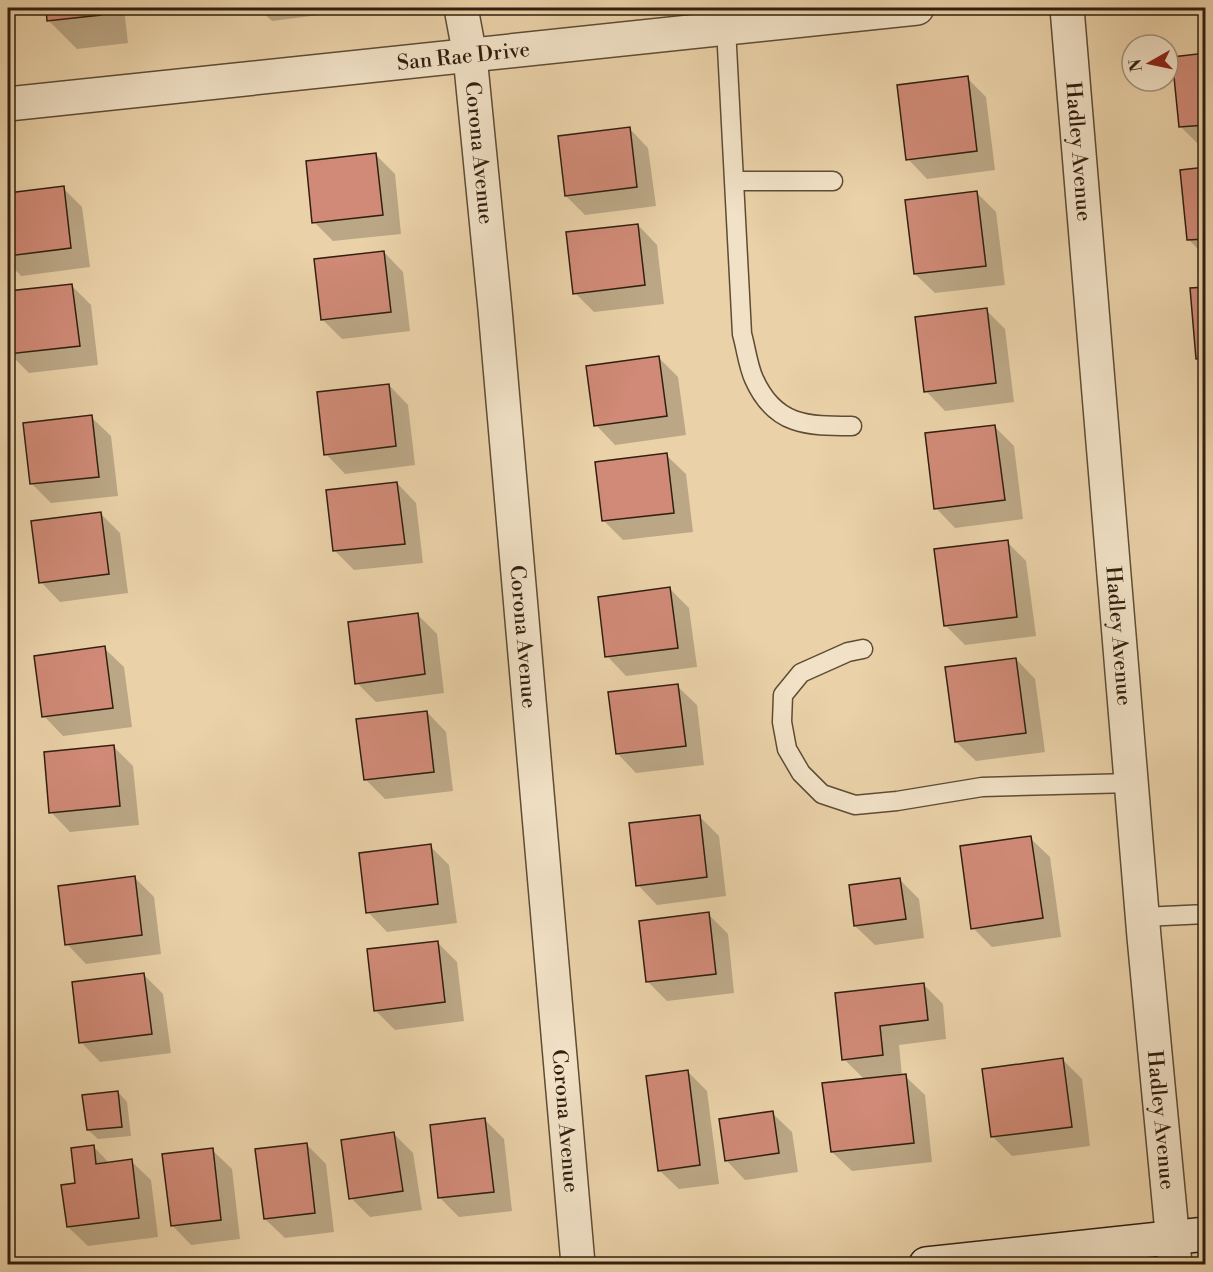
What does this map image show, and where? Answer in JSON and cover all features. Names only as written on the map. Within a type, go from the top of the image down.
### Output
[{"type":"street","name":"Corona Avenue","points":[[461,8],[470,57],[495,309],[578,1264]]},
{"type":"street","name":"San Rae Drive","points":[[8,104],[917,8]]},
{"type":"street","name":"Hadley Avenue","points":[[1067,8],[1143,917],[1174,1251]]},
{"type":"street","points":[[926,1264],[1174,1251],[1206,1234]]},
{"type":"lane","points":[[726,28],[742,334],[754,379],[772,408],[788,418],[817,426],[852,426]]},
{"type":"lane","points":[[734,181],[833,181]]},
{"type":"lane","points":[[863,649],[848,651],[801,673],[783,695],[782,722],[787,749],[801,773],[822,794],[855,805],[897,801],[982,787],[1132,783]]},
{"type":"lane","points":[[1143,917],[1206,914]]},
{"type":"building","points":[[46,8],[100,8],[101,15],[47,21]]},
{"type":"building","points":[[1206,53],[1206,125],[1179,127],[1176,93],[1180,93],[1180,56]]},
{"type":"building","points":[[968,76],[977,151],[906,160],[897,85]]},
{"type":"building","points":[[630,127],[637,187],[565,196],[558,136]]},
{"type":"building","points":[[376,153],[383,215],[312,223],[306,161]]},
{"type":"building","points":[[1206,167],[1206,239],[1187,240],[1180,170]]},
{"type":"building","points":[[64,186],[71,248],[8,256],[8,193]]},
{"type":"building","points":[[977,191],[986,266],[914,274],[905,200]]},
{"type":"building","points":[[638,224],[645,285],[573,294],[566,232]]},
{"type":"building","points":[[384,251],[391,312],[321,320],[314,259]]},
{"type":"building","points":[[72,284],[80,346],[8,354],[8,291]]},
{"type":"building","points":[[1206,287],[1206,358],[1196,359],[1190,288]]},
{"type":"building","points":[[987,308],[996,383],[924,392],[915,317]]},
{"type":"building","points":[[659,356],[667,416],[594,426],[586,366]]},
{"type":"building","points":[[389,384],[396,446],[324,455],[317,392]]},
{"type":"building","points":[[1201,395],[1206,395],[1206,445]]},
{"type":"building","points":[[92,415],[99,477],[30,484],[23,423]]},
{"type":"building","points":[[995,425],[1005,500],[934,509],[925,433]]},
{"type":"building","points":[[667,453],[674,513],[602,521],[595,462]]},
{"type":"building","points":[[397,482],[405,544],[333,551],[326,490]]},
{"type":"building","points":[[101,512],[109,574],[39,583],[31,521]]},
{"type":"building","points":[[1008,540],[1017,617],[944,626],[934,549]]},
{"type":"building","points":[[670,587],[678,648],[605,657],[598,597]]},
{"type":"building","points":[[418,613],[425,674],[355,684],[348,622]]},
{"type":"building","points":[[105,646],[113,708],[42,717],[34,656]]},
{"type":"building","points":[[1016,658],[1026,733],[955,742],[945,667]]},
{"type":"building","points":[[678,684],[686,746],[616,754],[608,692]]},
{"type":"building","points":[[427,711],[434,772],[364,780],[356,719]]},
{"type":"building","points":[[114,745],[120,806],[49,813],[44,752]]},
{"type":"building","points":[[700,815],[707,877],[636,886],[629,823]]},
{"type":"building","points":[[1031,836],[1043,918],[971,929],[960,846]]},
{"type":"building","points":[[431,844],[438,904],[366,913],[359,853]]},
{"type":"building","points":[[135,876],[142,935],[65,945],[58,886]]},
{"type":"building","points":[[900,878],[906,919],[854,926],[849,885]]},
{"type":"building","points":[[709,912],[716,974],[646,982],[639,921]]},
{"type":"building","points":[[438,941],[445,1002],[374,1011],[367,949]]},
{"type":"building","points":[[144,973],[152,1034],[79,1043],[72,982]]},
{"type":"building","points":[[924,983],[928,1020],[880,1026],[883,1055],[842,1060],[835,993]]},
{"type":"building","points":[[1063,1058],[1072,1127],[991,1137],[982,1069]]},
{"type":"building","points":[[688,1070],[700,1165],[658,1171],[646,1076]]},
{"type":"building","points":[[906,1074],[914,1143],[831,1152],[822,1083]]},
{"type":"building","points":[[118,1091],[122,1127],[87,1130],[82,1095]]},
{"type":"building","points":[[773,1111],[779,1153],[725,1161],[719,1119]]},
{"type":"building","points":[[485,1118],[494,1192],[438,1198],[430,1125]]},
{"type":"building","points":[[394,1132],[403,1191],[349,1199],[341,1140]]},
{"type":"building","points":[[307,1143],[315,1213],[264,1219],[255,1149]]},
{"type":"building","points":[[94,1145],[96,1164],[132,1159],[139,1218],[67,1227],[61,1185],[75,1183],[71,1148]]},
{"type":"building","points":[[213,1148],[221,1220],[171,1226],[162,1154]]}]
